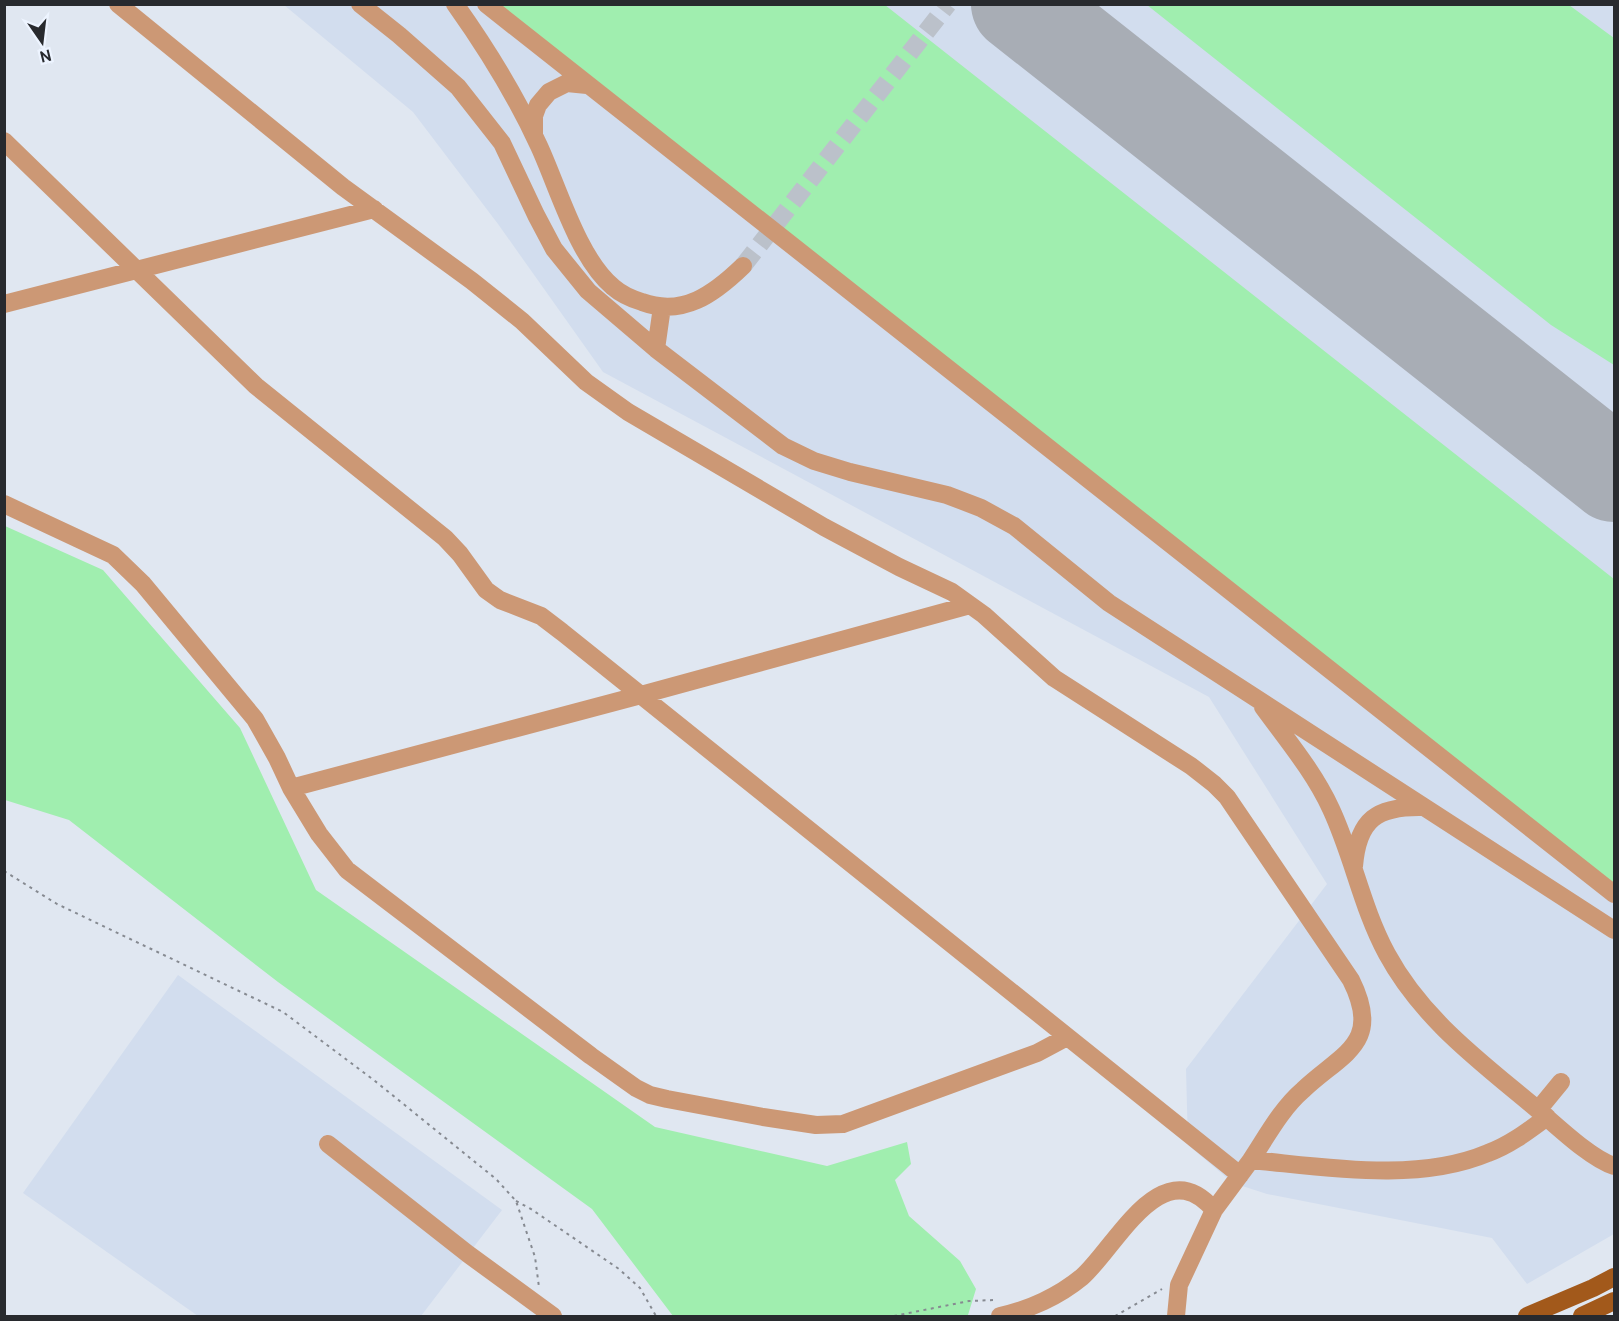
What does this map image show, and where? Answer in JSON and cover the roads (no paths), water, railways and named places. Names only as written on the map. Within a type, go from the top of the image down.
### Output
[{"type":"main road","points":[[1527,1317],[1614,1277]]},
{"type":"main road","points":[[1582,1317],[1614,1301]]},
{"type":"lane","points":[[117,4],[343,187],[472,281],[522,321],[586,382],[628,412],[824,527],[952,592],[984,615],[1054,678],[1191,766],[1227,797],[1351,980],[1362,1007],[1363,1018],[1359,1039],[1343,1058],[1303,1089],[1284,1110],[1214,1210],[1179,1285],[1176,1317]]},
{"type":"lane","points":[[360,4],[458,87],[502,143],[554,249],[588,291],[656,349],[783,446],[832,467],[948,495],[981,508],[1014,526],[1109,603],[1614,930]]},
{"type":"lane","points":[[455,4],[510,87],[534,135],[572,226],[595,267],[613,288],[634,299],[663,307],[703,299],[722,286],[743,266]]},
{"type":"lane","points":[[486,4],[1614,894]]},
{"type":"lane","points":[[534,135],[534,116],[538,105],[549,92],[567,83],[588,85]]},
{"type":"lane","points":[[4,141],[256,386],[445,538],[486,590],[500,600],[541,616],[1240,1175]]},
{"type":"lane","points":[[4,304],[374,209]]},
{"type":"lane","points":[[656,349],[663,307]]},
{"type":"lane","points":[[4,504],[106,552],[129,569],[255,718],[291,788],[330,850],[355,877],[619,1077],[650,1095],[763,1118],[816,1125],[843,1124],[1037,1053],[1067,1037]]},
{"type":"lane","points":[[291,788],[970,605]]},
{"type":"lane","points":[[1257,699],[1317,783],[1331,810],[1387,954],[1416,998],[1447,1033],[1589,1152],[1614,1166]]},
{"type":"lane","points":[[1353,870],[1356,844],[1361,831],[1371,820],[1402,807],[1424,807]]},
{"type":"lane","points":[[1251,1160],[1369,1172],[1431,1167],[1486,1154],[1523,1135],[1543,1114],[1561,1083]]},
{"type":"lane","points":[[328,1144],[468,1254],[553,1317]]},
{"type":"lane","points":[[1000,1308],[1016,1313],[1064,1291],[1084,1275],[1141,1209],[1159,1194],[1172,1190],[1193,1193],[1203,1198],[1214,1210]]},
{"type":"tunnel","points":[[743,266],[948,4]]}]
